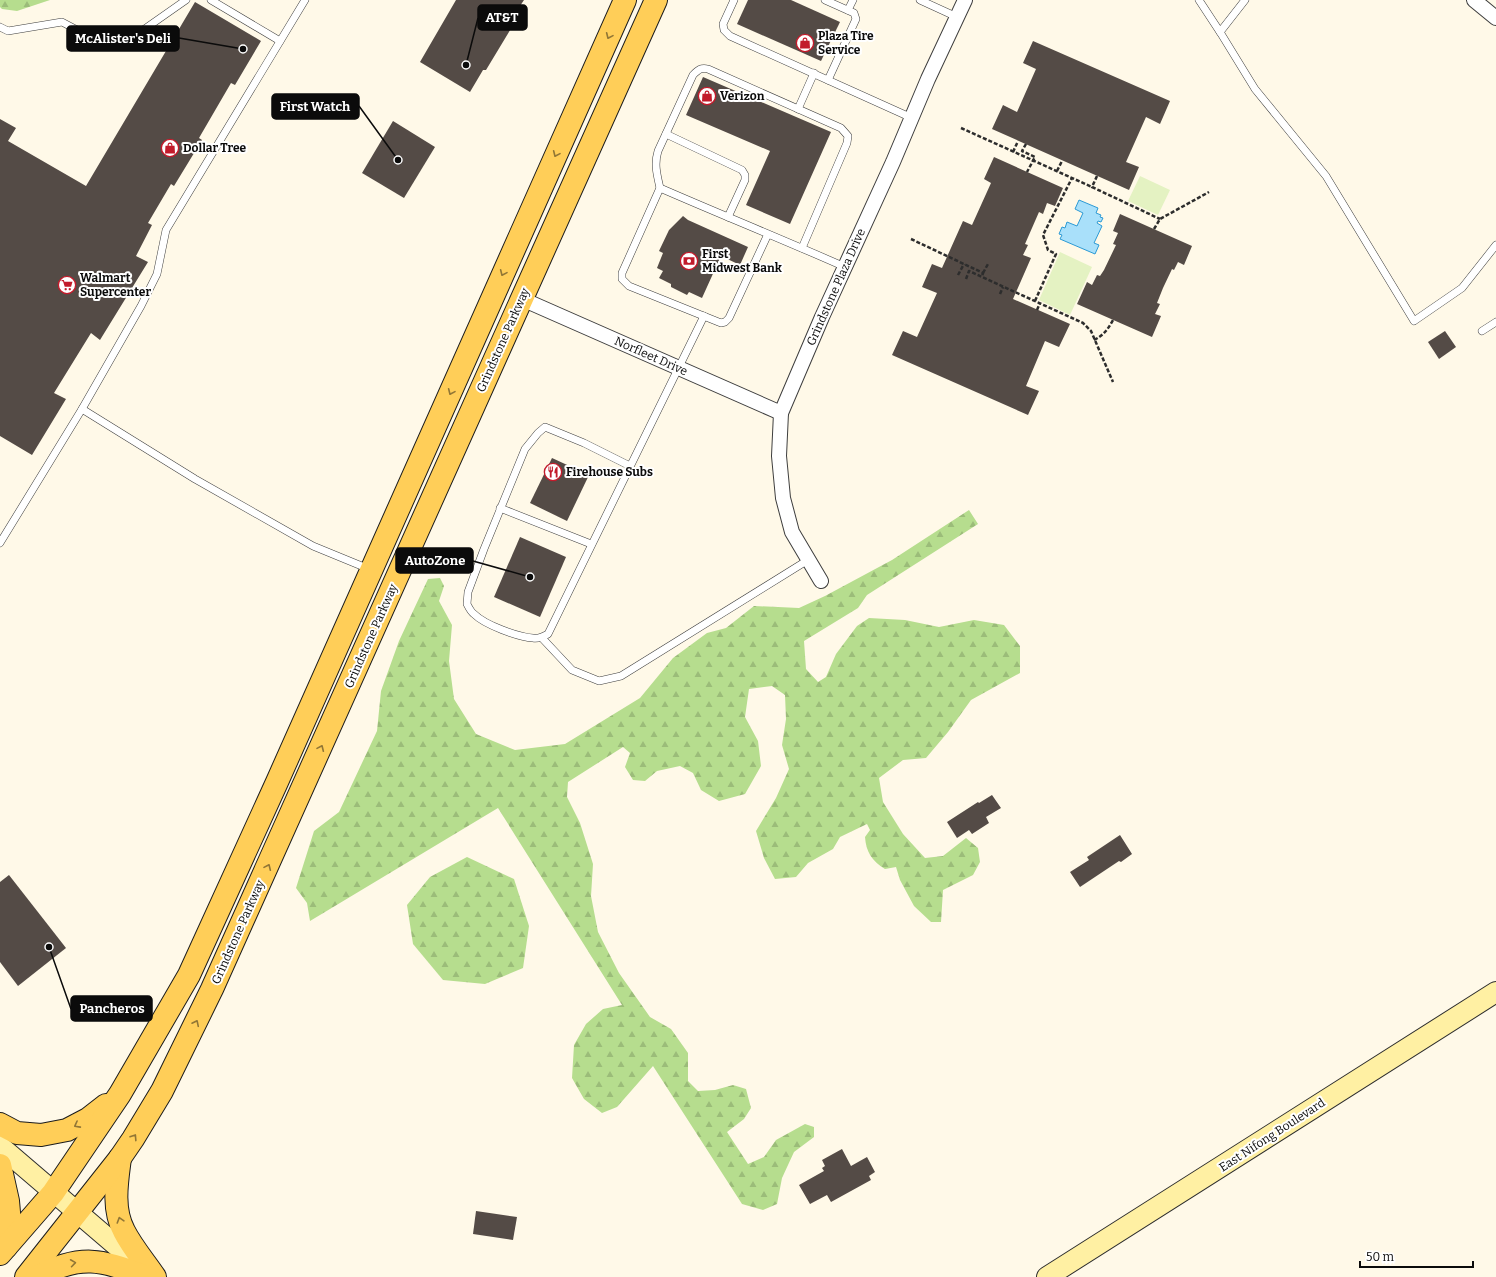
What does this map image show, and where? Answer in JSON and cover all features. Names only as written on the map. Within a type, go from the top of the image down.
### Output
[{"type":"main road","points":[[3,1251],[53,1193],[120,1094],[189,975],[278,782],[625,0]]},
{"type":"main road","name":"Grindstone Parkway","points":[[77,1213],[134,1139],[162,1091],[212,989],[656,0]]},
{"type":"main road","points":[[0,1124],[17,1133],[41,1135],[67,1130],[88,1119],[120,1094]]},
{"type":"main road","points":[[120,1158],[117,1211],[123,1230],[154,1277]]},
{"type":"main road","points":[[0,1165],[8,1201],[10,1224],[3,1251]]},
{"type":"main road","points":[[26,1277],[77,1213]]},
{"type":"main road","points":[[37,1277],[69,1263],[91,1261],[120,1266],[146,1277]]},
{"type":"street","name":"Grindstone Plaza Drive","points":[[821,581],[792,532],[783,498],[779,456],[781,413],[845,266],[965,0]]},
{"type":"street","points":[[1474,0],[1496,18]]},
{"type":"street","name":"Norfleet Drive","points":[[522,299],[781,413]]},
{"type":"street","name":"East Nifong Boulevard","points":[[1048,1277],[1496,992]]},
{"type":"street","points":[[0,1146],[53,1193],[154,1277]]},
{"type":"lane","points":[[0,27],[8,31],[62,22],[98,41],[126,42],[186,0]]},
{"type":"lane","points":[[211,0],[280,41]]},
{"type":"lane","points":[[0,543],[122,341],[157,274],[166,230],[305,0]]},
{"type":"lane","points":[[734,0],[723,24],[724,30],[730,36],[912,118]]},
{"type":"lane","points":[[825,0],[854,13],[856,19],[828,80]]},
{"type":"lane","points":[[848,10],[853,0]]},
{"type":"lane","points":[[920,0],[957,17]]},
{"type":"lane","points":[[1199,0],[1255,90],[1326,176],[1414,321],[1462,288],[1496,245]]},
{"type":"lane","points":[[1220,32],[1245,0]]},
{"type":"lane","points":[[768,234],[726,322],[721,323],[629,286],[622,279],[622,273],[660,188],[655,159],[692,75],[698,70],[703,68],[841,128],[848,136],[847,143],[802,248]]},
{"type":"lane","points":[[798,110],[814,74]]},
{"type":"lane","points":[[666,134],[742,170],[745,175],[745,180],[728,217]]},
{"type":"lane","points":[[660,188],[845,266]]},
{"type":"lane","points":[[630,466],[584,443],[545,428],[538,433],[525,450],[500,508],[468,592],[467,604],[474,614],[481,620],[502,630],[534,638],[542,638],[548,634],[704,316]]},
{"type":"lane","points":[[1482,331],[1496,322]]},
{"type":"lane","points":[[82,409],[195,479],[312,546],[371,570]]},
{"type":"lane","points":[[500,508],[591,544]]},
{"type":"lane","points":[[542,638],[572,670],[599,681],[621,676],[808,560]]},
{"type":"path","points":[[961,128],[1160,219]]},
{"type":"path","points":[[1013,152],[1018,141]]},
{"type":"path","points":[[1026,144],[1022,152],[1035,157],[1027,172]]},
{"type":"path","points":[[1056,171],[1062,160]]},
{"type":"path","points":[[1092,187],[1097,176]]},
{"type":"path","points":[[1034,301],[1056,254],[1048,250],[1044,236],[1072,178]]},
{"type":"path","points":[[1154,229],[1160,219],[1209,192]]},
{"type":"path","points":[[911,239],[983,273]]},
{"type":"path","points":[[958,275],[964,264]]},
{"type":"path","points":[[982,277],[988,264]]},
{"type":"path","points":[[966,278],[969,271],[1084,323],[1090,331],[1113,382]]},
{"type":"path","points":[[1000,294],[1003,286]]},
{"type":"path","points":[[1037,310],[1040,303]]},
{"type":"path","points":[[1094,340],[1102,336],[1108,330],[1113,320]]},
{"type":"green space","points":[[0,0],[50,0],[17,11],[2,9],[0,7]]},
{"type":"green space","points":[[1140,176],[1170,190],[1158,215],[1128,201]]},
{"type":"green space","points":[[1060,252],[1092,267],[1070,315],[1039,300]]},
{"type":"green space","points":[[969,510],[978,524],[867,595],[858,608],[804,641],[806,669],[818,682],[826,677],[836,654],[857,626],[869,618],[905,620],[939,627],[974,620],[1004,625],[1020,646],[1020,673],[971,700],[948,732],[926,758],[903,760],[879,778],[883,802],[903,834],[925,858],[943,856],[966,838],[978,848],[980,862],[973,875],[943,890],[941,922],[931,922],[914,906],[900,880],[896,867],[885,869],[870,856],[865,837],[870,830],[867,824],[840,837],[833,849],[808,863],[796,877],[775,879],[764,858],[756,831],[776,798],[789,769],[782,745],[786,719],[785,695],[772,686],[749,689],[745,717],[758,741],[761,766],[745,794],[719,801],[701,790],[693,773],[680,766],[657,771],[645,781],[633,780],[625,767],[630,753],[623,747],[568,782],[567,797],[580,823],[593,864],[591,896],[598,932],[619,973],[650,1017],[671,1029],[688,1053],[688,1081],[698,1091],[715,1090],[733,1085],[746,1089],[751,1108],[744,1119],[727,1132],[748,1164],[764,1157],[776,1140],[805,1124],[814,1127],[814,1137],[794,1152],[782,1178],[777,1204],[763,1210],[742,1204],[653,1066],[617,1107],[602,1113],[584,1099],[572,1078],[574,1045],[586,1024],[603,1009],[622,1005],[498,808],[310,921],[307,903],[296,888],[314,831],[339,812],[377,731],[381,691],[399,641],[428,579],[440,578],[444,586],[439,601],[452,625],[449,661],[454,699],[476,734],[515,750],[565,744],[640,698],[673,658],[707,633],[726,628],[754,606],[799,608],[825,596],[892,560]]},
{"type":"green space","points":[[467,857],[514,879],[529,926],[523,968],[485,984],[443,980],[413,944],[407,905],[430,877]]},
{"type":"water","points":[[1079,200],[1098,208],[1096,213],[1101,215],[1100,217],[1103,218],[1101,222],[1098,221],[1097,223],[1102,226],[1094,243],[1099,245],[1095,254],[1060,239],[1062,235],[1059,234],[1062,227],[1065,228],[1067,222],[1077,226],[1083,213],[1075,209]]},
{"type":"building","points":[[456,0],[524,0],[520,6],[524,7],[486,70],[483,70],[470,92],[420,62]]},
{"type":"building","name":"Plaza Tire Service","points":[[748,0],[791,0],[840,22],[821,61],[737,24]]},
{"type":"building","name":"Walmart Supercenter","points":[[195,2],[261,41],[235,85],[231,83],[199,138],[202,140],[174,186],[171,184],[148,223],[152,225],[136,256],[148,262],[100,340],[91,333],[54,393],[66,399],[32,455],[0,436],[0,119],[16,128],[8,141],[86,186]]},
{"type":"building","points":[[1033,41],[1170,101],[1160,124],[1146,117],[1126,162],[1139,167],[1129,190],[992,129],[1003,105],[1017,112],[1036,69],[1023,63]]},
{"type":"building","points":[[703,77],[831,132],[790,224],[746,205],[770,151],[686,115]]},
{"type":"building","points":[[393,121],[435,147],[404,198],[362,173]]},
{"type":"building","points":[[994,157],[1063,188],[1055,206],[1047,203],[1043,214],[1039,212],[1025,244],[1028,245],[1023,255],[1031,258],[1013,299],[1070,324],[1059,347],[1045,341],[1026,386],[1039,391],[1028,415],[892,355],[903,331],[917,337],[937,293],[922,287],[932,264],[942,268],[963,221],[972,225],[991,183],[984,179]]},
{"type":"building","points":[[1120,214],[1192,246],[1184,265],[1178,262],[1174,270],[1172,269],[1163,288],[1157,303],[1160,304],[1155,314],[1161,316],[1152,337],[1077,304],[1087,282],[1092,285],[1097,275],[1100,276],[1116,245],[1113,244],[1118,233],[1113,231]]},
{"type":"building","name":"First Midwest Bank","points":[[683,216],[688,220],[748,247],[740,265],[721,256],[702,298],[689,292],[687,295],[671,287],[671,284],[659,278],[663,271],[657,268],[663,253],[659,251],[669,230]]},
{"type":"building","points":[[1445,331],[1456,347],[1439,359],[1428,342]]},
{"type":"building","points":[[552,458],[589,475],[567,521],[530,503]]},
{"type":"building","points":[[520,537],[566,557],[540,617],[494,597]]},
{"type":"building","points":[[992,795],[1001,808],[986,817],[989,823],[972,834],[969,830],[957,838],[947,822],[978,802],[979,803]]},
{"type":"building","points":[[1120,835],[1132,854],[1080,887],[1070,872],[1089,860],[1087,857]]},
{"type":"building","points":[[9,875],[66,948],[18,986],[0,962],[0,882]]},
{"type":"building","points":[[842,1149],[851,1166],[867,1157],[875,1172],[869,1176],[871,1180],[831,1202],[827,1195],[810,1204],[799,1185],[824,1171],[822,1168],[825,1166],[822,1160]]},
{"type":"building","points":[[476,1211],[517,1217],[513,1240],[473,1234]]},
{"type":"place","name":"Plaza Tire Service","points":[[805,43]]},
{"type":"place","name":"McAlister's Deli","points":[[243,49]]},
{"type":"place","name":"AT&T","points":[[466,65]]},
{"type":"place","name":"Verizon","points":[[707,96]]},
{"type":"place","name":"Dollar Tree","points":[[170,148]]},
{"type":"place","name":"First Watch","points":[[398,160]]},
{"type":"place","name":"First Midwest Bank","points":[[689,261]]},
{"type":"place","name":"Walmart Supercenter","points":[[67,285]]},
{"type":"place","name":"Firehouse Subs","points":[[553,472]]},
{"type":"place","name":"AutoZone","points":[[530,577]]},
{"type":"place","name":"Pancheros","points":[[49,947]]}]
